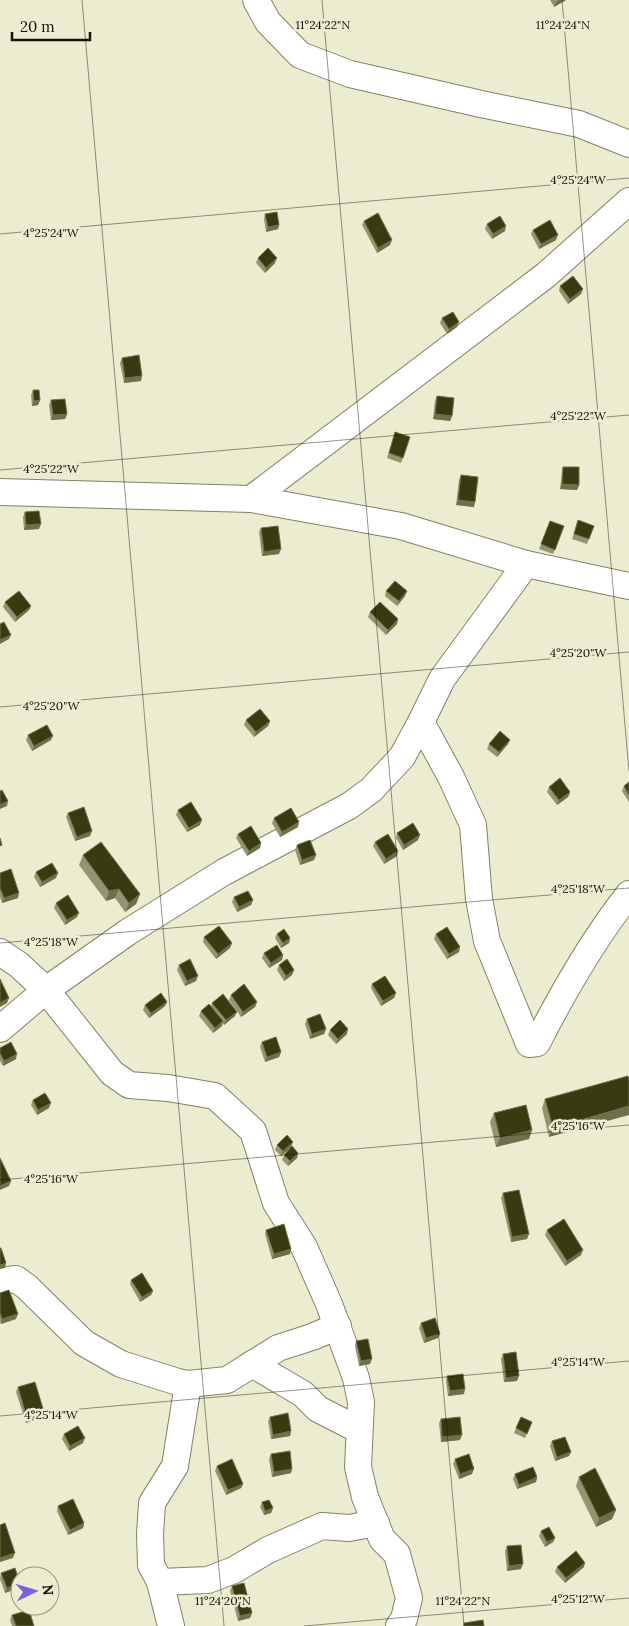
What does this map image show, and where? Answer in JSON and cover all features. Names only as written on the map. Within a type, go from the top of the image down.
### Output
[{"type":"street","points":[[256,0],[268,22],[300,55],[350,74],[580,124],[629,144]]},
{"type":"street","points":[[251,500],[546,275],[629,201]]},
{"type":"street","points":[[0,492],[251,500],[401,526],[526,564],[629,586]]},
{"type":"street","points":[[0,1029],[46,990],[128,932],[224,872],[357,801],[372,790],[402,758],[442,679],[526,564]]},
{"type":"street","points":[[421,722],[452,776],[472,825],[477,866],[478,899],[487,941],[529,1044],[537,1043],[571,982],[612,915],[629,894]]},
{"type":"street","points":[[0,952],[19,965],[46,990],[112,1073],[129,1085],[168,1088],[215,1096],[253,1131],[276,1203],[304,1247],[338,1326],[356,1378],[361,1402],[358,1467],[365,1497],[382,1539],[397,1554],[409,1598],[404,1619],[399,1626]]},
{"type":"street","points":[[0,1281],[16,1280],[27,1287],[84,1343],[121,1364],[188,1384],[227,1380],[278,1348],[312,1338],[338,1326]]},
{"type":"street","points":[[252,1364],[303,1394],[318,1409],[359,1430]]},
{"type":"street","points":[[171,1626],[160,1582],[152,1565],[150,1534],[152,1503],[175,1466],[188,1384]]},
{"type":"street","points":[[160,1582],[208,1580],[234,1570],[268,1550],[322,1526],[349,1528],[376,1524]]},
{"type":"building","points":[[277,212],[279,225],[268,227],[265,214]]},
{"type":"building","points":[[378,213],[392,240],[378,248],[364,221]]},
{"type":"building","points":[[500,216],[506,226],[493,234],[487,224]]},
{"type":"building","points":[[550,220],[558,235],[541,244],[533,230]]},
{"type":"building","points":[[268,248],[277,258],[266,268],[258,258]]},
{"type":"building","points":[[573,276],[583,289],[570,299],[560,286]]},
{"type":"building","points":[[453,312],[459,322],[449,329],[442,318]]},
{"type":"building","points":[[139,355],[142,376],[125,378],[122,358]]},
{"type":"building","points":[[33,390],[39,390],[40,400],[34,401]]},
{"type":"building","points":[[437,396],[454,398],[452,416],[435,414]]},
{"type":"building","points":[[65,399],[67,414],[53,415],[51,400]]},
{"type":"building","points":[[395,432],[410,437],[403,458],[389,453]]},
{"type":"building","points":[[563,467],[579,467],[579,485],[562,484]]},
{"type":"building","points":[[461,475],[478,477],[475,502],[458,500]]},
{"type":"building","points":[[39,511],[41,524],[26,525],[25,512]]},
{"type":"building","points":[[578,520],[594,526],[589,539],[574,534]]},
{"type":"building","points":[[550,521],[564,526],[555,550],[541,544]]},
{"type":"building","points":[[278,526],[281,549],[264,552],[261,528]]},
{"type":"building","points":[[395,581],[407,591],[399,601],[386,591]]},
{"type":"building","points":[[19,591],[31,606],[17,617],[5,602]]},
{"type":"building","points":[[380,602],[398,619],[388,630],[370,612]]},
{"type":"building","points":[[4,622],[11,635],[0,640],[0,624]]},
{"type":"building","points":[[260,709],[270,721],[256,732],[246,720]]},
{"type":"building","points":[[47,725],[53,736],[34,746],[28,735]]},
{"type":"building","points":[[500,731],[510,740],[499,752],[489,744]]},
{"type":"building","points":[[560,778],[570,792],[559,800],[549,787]]},
{"type":"building","points":[[629,782],[629,795],[624,786]]},
{"type":"building","points":[[2,790],[8,801],[0,805],[0,791]]},
{"type":"building","points":[[191,802],[202,820],[189,828],[178,810]]},
{"type":"building","points":[[84,807],[92,831],[77,837],[68,813]]},
{"type":"building","points":[[291,808],[299,822],[282,832],[274,818]]},
{"type":"building","points":[[413,823],[420,835],[404,845],[397,833]]},
{"type":"building","points":[[251,826],[261,843],[249,851],[238,834]]},
{"type":"building","points":[[388,834],[398,851],[386,859],[375,842]]},
{"type":"building","points":[[310,840],[316,855],[302,860],[297,845]]},
{"type":"building","points":[[101,842],[140,894],[129,903],[119,889],[109,891],[83,855]]},
{"type":"building","points":[[52,863],[58,873],[42,882],[36,872]]},
{"type":"building","points":[[11,869],[19,893],[4,898],[0,888],[0,873]]},
{"type":"building","points":[[248,891],[253,900],[239,907],[234,897]]},
{"type":"building","points":[[68,895],[79,913],[67,920],[56,903]]},
{"type":"building","points":[[219,926],[232,943],[218,954],[204,937]]},
{"type":"building","points":[[447,927],[460,947],[449,954],[436,934]]},
{"type":"building","points":[[284,929],[290,938],[283,943],[277,934]]},
{"type":"building","points":[[277,945],[283,955],[271,963],[264,953]]},
{"type":"building","points":[[190,959],[198,976],[187,981],[179,965]]},
{"type":"building","points":[[287,959],[294,970],[286,976],[279,965]]},
{"type":"building","points":[[385,976],[396,993],[383,1001],[372,984]]},
{"type":"building","points":[[0,979],[9,998],[0,1003]]},
{"type":"building","points":[[244,984],[257,1002],[243,1012],[231,995]]},
{"type":"building","points":[[161,993],[167,1002],[151,1013],[145,1005]]},
{"type":"building","points":[[223,994],[237,1012],[226,1020],[212,1003]]},
{"type":"building","points":[[209,1004],[223,1021],[215,1028],[201,1011]]},
{"type":"building","points":[[320,1014],[326,1029],[312,1034],[307,1019]]},
{"type":"building","points":[[340,1020],[348,1029],[338,1039],[330,1030]]},
{"type":"building","points":[[276,1037],[281,1052],[267,1057],[262,1042]]},
{"type":"building","points":[[11,1042],[17,1054],[4,1061],[0,1048]]},
{"type":"building","points":[[628,1076],[629,1106],[553,1128],[545,1099]]},
{"type":"building","points":[[45,1093],[51,1103],[38,1110],[33,1100]]},
{"type":"building","points":[[526,1105],[532,1130],[500,1138],[494,1113]]},
{"type":"building","points":[[287,1135],[293,1142],[283,1151],[277,1145]]},
{"type":"building","points":[[292,1146],[298,1153],[290,1161],[284,1155]]},
{"type":"building","points":[[0,1158],[11,1181],[0,1186]]},
{"type":"building","points":[[519,1190],[529,1234],[512,1237],[503,1193]]},
{"type":"building","points":[[564,1219],[583,1250],[567,1261],[547,1230]]},
{"type":"building","points":[[284,1224],[291,1249],[274,1254],[266,1230]]},
{"type":"building","points":[[0,1248],[6,1263],[0,1265]]},
{"type":"building","points":[[142,1273],[153,1291],[142,1297],[131,1280]]},
{"type":"building","points":[[9,1290],[18,1314],[2,1319],[0,1293]]},
{"type":"building","points":[[435,1318],[440,1334],[426,1338],[421,1323]]},
{"type":"building","points":[[368,1339],[372,1359],[361,1361],[356,1341]]},
{"type":"building","points":[[516,1352],[519,1376],[506,1378],[503,1354]]},
{"type":"building","points":[[463,1374],[465,1389],[450,1391],[447,1376]]},
{"type":"building","points":[[35,1382],[44,1412],[27,1418],[18,1387]]},
{"type":"building","points":[[288,1413],[291,1431],[273,1435],[270,1417]]},
{"type":"building","points":[[460,1417],[462,1435],[442,1437],[441,1419]]},
{"type":"building","points":[[521,1417],[532,1422],[527,1434],[516,1428]]},
{"type":"building","points":[[78,1426],[85,1438],[70,1446],[64,1434]]},
{"type":"building","points":[[565,1437],[571,1452],[557,1457],[552,1441]]},
{"type":"building","points":[[290,1451],[292,1469],[274,1472],[271,1454]]},
{"type":"building","points":[[469,1454],[474,1469],[460,1474],[455,1459]]},
{"type":"building","points":[[232,1459],[243,1484],[228,1490],[217,1466]]},
{"type":"building","points":[[533,1467],[537,1477],[519,1485],[515,1474]]},
{"type":"building","points":[[595,1468],[616,1510],[599,1518],[579,1477]]},
{"type":"building","points":[[73,1499],[84,1523],[70,1530],[58,1506]]},
{"type":"building","points":[[269,1500],[273,1508],[265,1511],[262,1502]]},
{"type":"building","points":[[5,1523],[15,1553],[0,1558],[0,1525]]},
{"type":"building","points":[[549,1527],[555,1538],[547,1542],[541,1531]]},
{"type":"building","points":[[521,1545],[523,1564],[509,1566],[507,1546]]},
{"type":"building","points":[[576,1551],[585,1563],[566,1578],[557,1567]]},
{"type":"building","points":[[10,1570],[10,1587],[7,1588],[1,1573]]},
{"type":"building","points":[[244,1583],[252,1613],[240,1616],[232,1586]]},
{"type":"building","points":[[12,1616],[31,1616],[34,1626],[16,1626]]},
{"type":"building","points":[[483,1620],[484,1626],[464,1626],[464,1623]]}]
